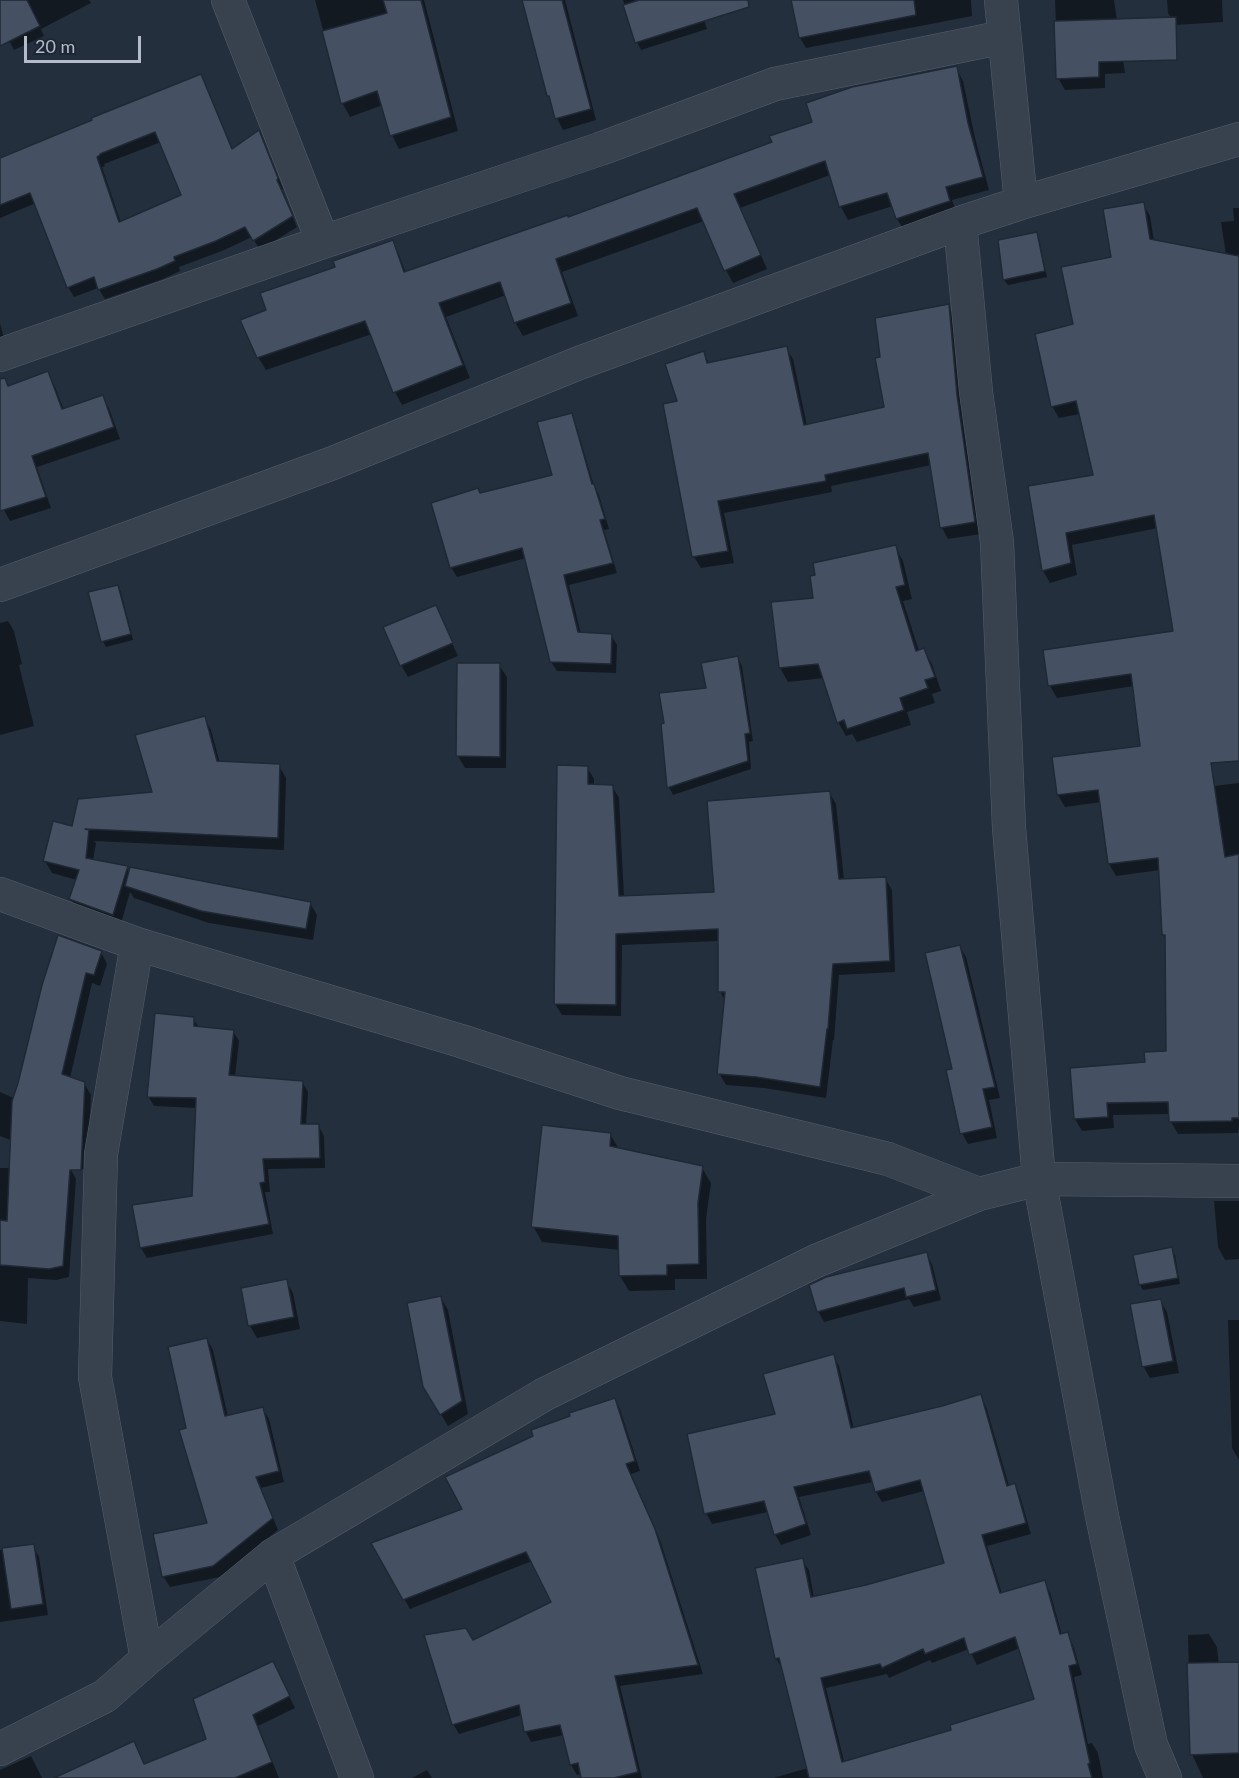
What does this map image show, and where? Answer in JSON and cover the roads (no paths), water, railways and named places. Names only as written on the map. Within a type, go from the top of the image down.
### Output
[{"type":"street","points":[[228,0],[322,242]]},
{"type":"street","points":[[1001,0],[1021,203]]},
{"type":"street","points":[[0,355],[322,242],[600,149],[776,84],[1004,37]]},
{"type":"street","points":[[0,585],[333,463],[591,359],[960,223],[1239,139]]},
{"type":"street","points":[[960,223],[976,392],[997,542],[1009,828],[1039,1179],[1102,1516],[1151,1745],[1165,1778]]},
{"type":"street","points":[[0,894],[137,944],[461,1041],[620,1093],[888,1159],[979,1194]]},
{"type":"street","points":[[137,944],[101,1154],[94,1377],[147,1659]]},
{"type":"street","points":[[0,1749],[105,1696],[273,1555],[543,1395],[816,1261],[979,1194],[1039,1179],[1239,1180]]},
{"type":"street","points":[[273,1555],[357,1778]]}]
